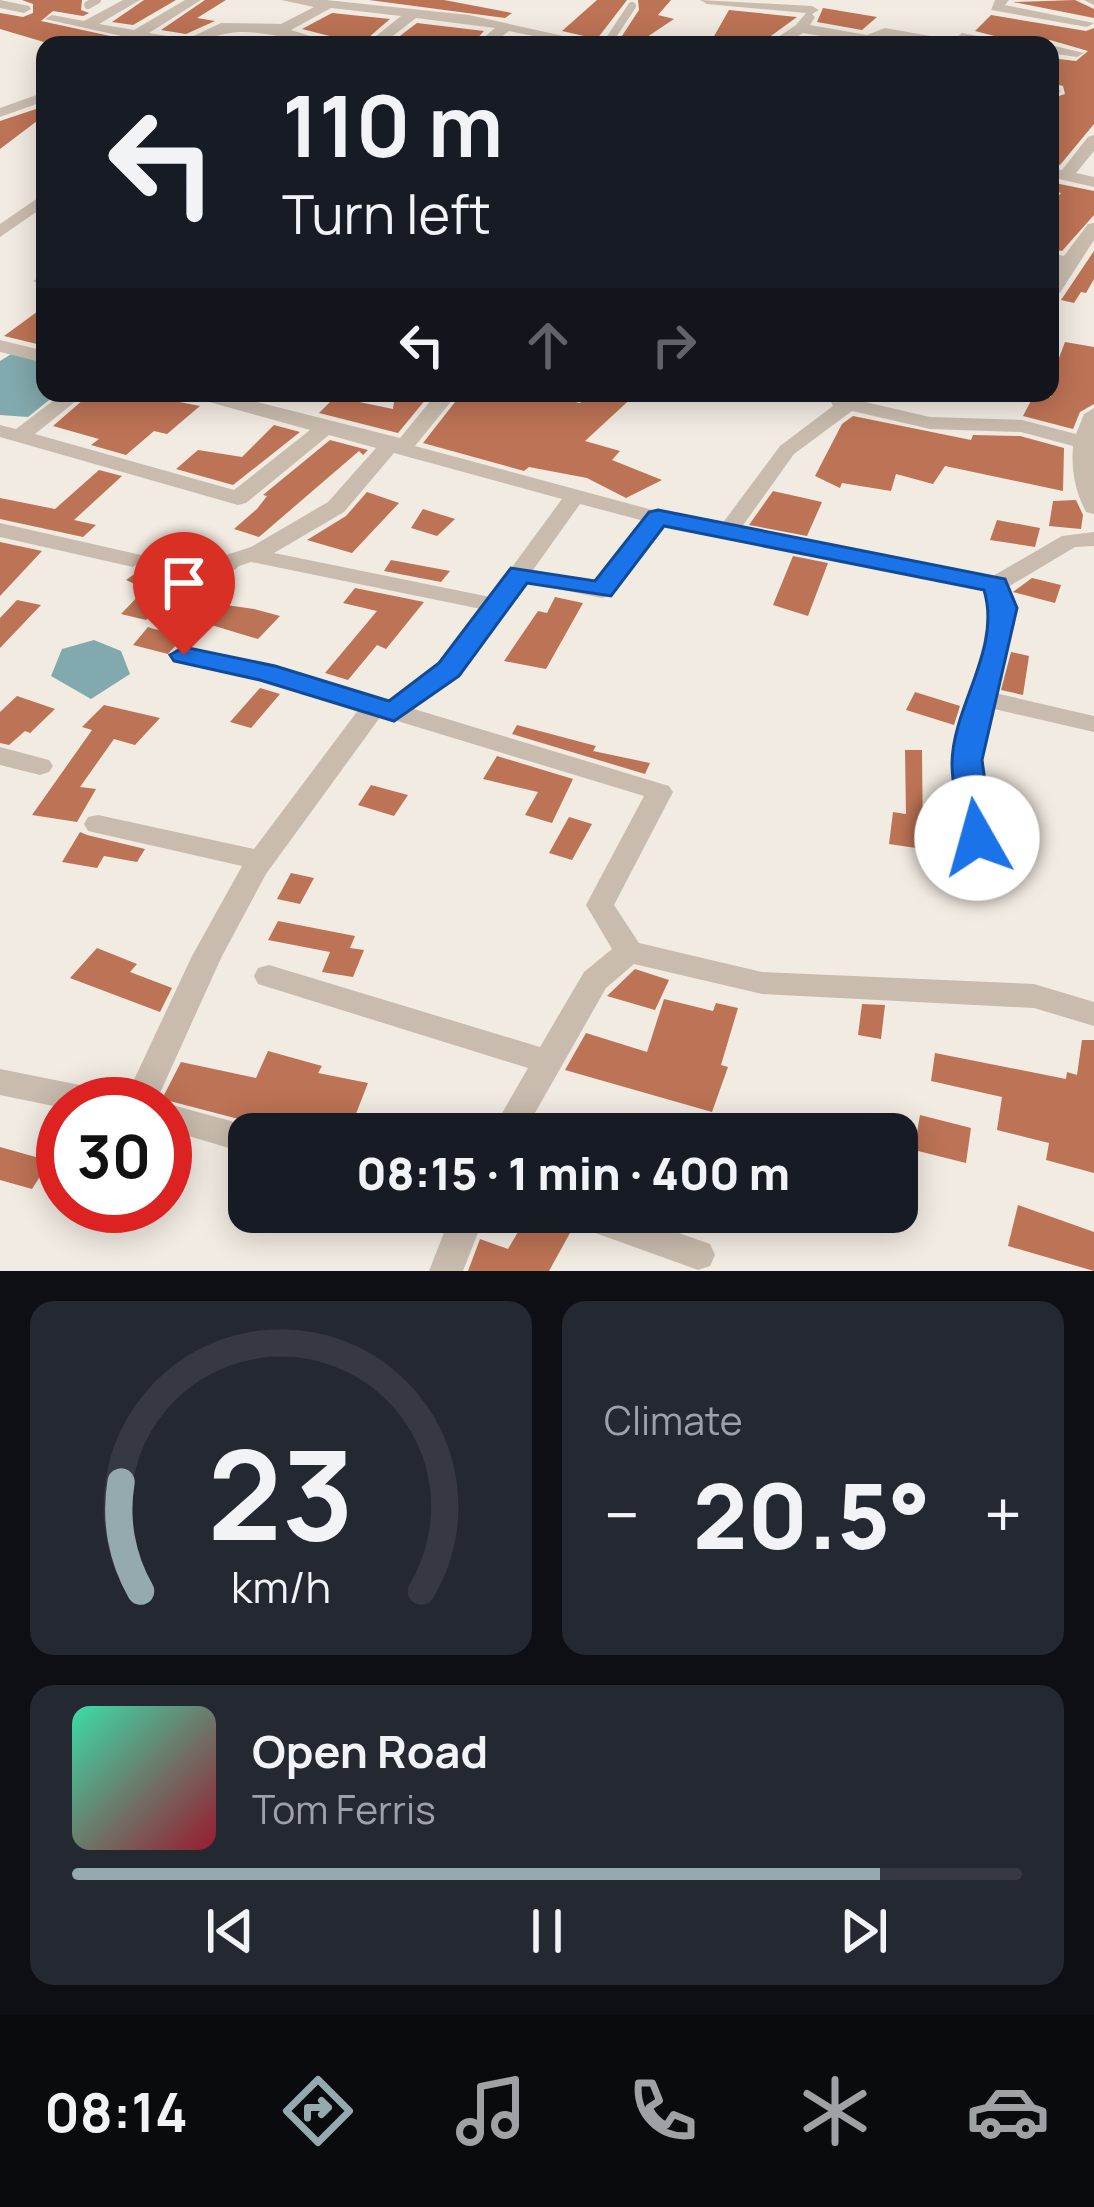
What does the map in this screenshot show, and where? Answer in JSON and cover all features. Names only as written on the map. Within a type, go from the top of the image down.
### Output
[{"type":"street","points":[[86,26],[134,0]]},
{"type":"street","points":[[135,35],[194,0]]},
{"type":"street","points":[[288,0],[415,11],[552,36]]},
{"type":"street","points":[[365,9],[379,0]]},
{"type":"street","points":[[707,0],[815,5],[801,28],[788,36]]},
{"type":"street","points":[[1002,0],[996,7],[1087,23]]},
{"type":"street","points":[[0,4],[24,9]]},
{"type":"street","points":[[274,30],[327,4]]},
{"type":"street","points":[[383,36],[415,11]]},
{"type":"street","points":[[52,20],[141,36]]},
{"type":"street","points":[[206,36],[221,27],[297,36]]},
{"type":"street","points":[[494,36],[506,27]]},
{"type":"street","points":[[801,28],[846,36]]},
{"type":"street","points":[[877,36],[885,32],[907,36]]},
{"type":"street","points":[[1059,51],[1077,53]]},
{"type":"street","points":[[0,114],[36,100]]},
{"type":"street","points":[[1059,173],[1094,140]]},
{"type":"street","points":[[1059,174],[1094,182]]},
{"type":"street","points":[[6,225],[36,204]]},
{"type":"street","points":[[6,225],[36,226]]},
{"type":"street","points":[[1059,260],[1094,228]]},
{"type":"street","points":[[0,346],[36,355]]},
{"type":"street","points":[[11,433],[61,402]]},
{"type":"street","points":[[235,402],[658,518],[996,584],[1070,541],[1094,539]]},
{"type":"street","points":[[162,620],[203,580],[336,507],[439,402]]},
{"type":"street","points":[[842,402],[931,423],[992,422],[1088,444]]},
{"type":"street","points":[[894,414],[899,402]]},
{"type":"street","points":[[726,533],[787,450],[845,403]]},
{"type":"street","points":[[1094,414],[1082,472],[1094,507]]},
{"type":"street","points":[[11,433],[238,498],[329,425]]},
{"type":"street","points":[[151,1077],[207,956],[261,860],[384,709],[449,670],[574,497]]},
{"type":"street","points":[[520,574],[602,590],[658,518]]},
{"type":"street","points":[[0,530],[134,560]]},
{"type":"street","points":[[250,555],[496,605]]},
{"type":"street","points":[[977,838],[967,760],[1003,608],[996,584]]},
{"type":"street","points":[[184,655],[265,672],[660,792],[600,904],[629,952],[762,983],[1034,996],[1094,1014]]},
{"type":"street","points":[[984,699],[1094,724]]},
{"type":"street","points":[[0,755],[40,766]]},
{"type":"street","points":[[98,824],[261,860]]},
{"type":"street","points":[[518,1113],[596,980],[629,952]]},
{"type":"street","points":[[269,976],[548,1062]]},
{"type":"street","points":[[0,1082],[36,1089]]},
{"type":"street","points":[[192,1124],[228,1134]]},
{"type":"street","points":[[446,1271],[461,1233]]},
{"type":"street","points":[[635,1233],[698,1256]]},
{"type":"lane","points":[[612,36],[632,6]]},
{"type":"water","points":[[13,353],[36,359],[36,402],[47,402],[28,417],[0,415],[0,361]]},
{"type":"water","points":[[94,640],[121,651],[130,674],[91,699],[51,676],[62,649]]},
{"type":"building","points":[[22,0],[82,0],[81,10],[89,13],[53,11],[41,21],[110,36],[36,36],[36,40],[0,29],[0,13],[23,17],[33,13],[33,4]]},
{"type":"building","points":[[144,0],[176,0],[133,25],[112,22]]},
{"type":"building","points":[[205,0],[226,0],[197,18],[215,21],[186,34],[161,30]]},
{"type":"building","points":[[369,0],[444,0],[512,13],[505,18]]},
{"type":"building","points":[[597,0],[627,0],[599,36],[562,31]]},
{"type":"building","points":[[638,0],[671,0],[658,15],[674,19],[648,36],[622,36],[639,10]]},
{"type":"building","points":[[1075,0],[1094,9],[1094,18],[1013,2]]},
{"type":"building","points":[[823,8],[877,17],[862,30],[817,22]]},
{"type":"building","points":[[729,10],[797,17],[771,36],[714,36]]},
{"type":"building","points":[[332,13],[390,19],[370,36],[330,36],[302,29]]},
{"type":"building","points":[[991,15],[1086,31],[1094,28],[1094,124],[1060,165],[1059,96],[1065,94],[1059,85],[1059,59],[1076,61],[1088,51],[1059,43],[1059,36],[995,36],[975,31]]},
{"type":"building","points":[[417,23],[484,31],[479,36],[400,36]]},
{"type":"building","points":[[36,109],[36,122],[0,149],[0,121]]},
{"type":"building","points":[[1059,184],[1094,191],[1094,215],[1062,251],[1059,250]]},
{"type":"building","points":[[1094,251],[1094,279],[1086,293],[1081,292],[1074,303],[1061,300]]},
{"type":"building","points":[[36,313],[36,344],[4,336]]},
{"type":"building","points":[[1065,342],[1094,347],[1094,404],[1080,412],[1073,429],[1023,416],[1030,402],[1059,402],[1059,358]]},
{"type":"building","points":[[81,402],[200,406],[167,434],[154,431],[126,455],[91,445],[99,439],[53,426]]},
{"type":"building","points":[[330,402],[393,409],[394,402],[424,402],[398,433],[319,413]]},
{"type":"building","points":[[455,402],[627,402],[585,441],[620,451],[612,460],[662,480],[626,498],[587,478],[529,467],[524,471],[423,443]]},
{"type":"building","points":[[853,416],[971,440],[973,435],[1020,436],[1064,448],[1063,491],[945,466],[933,484],[896,474],[891,491],[842,483],[840,488],[815,476],[842,424]]},
{"type":"building","points":[[274,425],[300,432],[233,485],[176,469],[198,450],[242,457]]},
{"type":"building","points":[[330,440],[368,450],[363,455],[359,451],[259,537],[234,529],[257,509],[267,496],[263,495]]},
{"type":"building","points":[[99,470],[122,476],[74,520],[96,525],[83,537],[0,519],[0,498],[55,509]]},
{"type":"building","points":[[773,491],[822,502],[807,536],[749,525]]},
{"type":"building","points":[[367,492],[399,503],[352,553],[307,540],[346,516]]},
{"type":"building","points":[[1076,500],[1083,515],[1081,529],[1049,526],[1053,501]]},
{"type":"building","points":[[423,509],[455,519],[437,536],[411,528]]},
{"type":"building","points":[[997,520],[1040,528],[1035,547],[990,540]]},
{"type":"building","points":[[0,542],[42,551],[0,596]]},
{"type":"building","points":[[793,556],[828,563],[808,616],[773,605]]},
{"type":"building","points":[[178,560],[204,567],[146,620],[121,614],[145,589],[126,580],[143,568],[161,576]]},
{"type":"building","points":[[391,560],[450,571],[441,582],[384,571]]},
{"type":"building","points":[[1032,578],[1061,585],[1055,603],[1013,592]]},
{"type":"building","points":[[355,588],[424,602],[386,649],[377,645],[348,680],[325,673],[377,611],[343,603]]},
{"type":"building","points":[[555,597],[583,603],[546,669],[504,661],[538,611],[547,613]]},
{"type":"building","points":[[17,600],[41,605],[0,648],[0,618]]},
{"type":"building","points":[[226,605],[280,616],[258,639],[208,624]]},
{"type":"building","points":[[148,627],[185,635],[168,654],[133,645]]},
{"type":"building","points":[[1011,652],[1029,656],[1023,695],[1001,690]]},
{"type":"building","points":[[260,688],[280,694],[251,728],[230,722]]},
{"type":"building","points":[[915,692],[960,706],[954,725],[906,710]]},
{"type":"building","points":[[17,696],[55,709],[30,733],[25,731],[9,745],[0,743],[0,712]]},
{"type":"building","points":[[104,705],[160,718],[135,745],[114,739],[80,787],[96,789],[77,822],[32,815],[92,730],[82,727]]},
{"type":"building","points":[[517,725],[596,746],[593,751],[650,763],[645,774],[512,734]]},
{"type":"building","points":[[905,750],[922,750],[923,849],[889,844],[893,812],[906,814]]},
{"type":"building","points":[[497,756],[573,779],[552,823],[525,815],[538,792],[483,779]]},
{"type":"building","points":[[371,785],[408,795],[394,816],[358,805]]},
{"type":"building","points":[[569,817],[592,824],[572,860],[549,853]]},
{"type":"building","points":[[80,832],[145,849],[137,862],[104,856],[97,868],[62,862]]},
{"type":"building","points":[[291,873],[314,878],[300,904],[277,899]]},
{"type":"building","points":[[278,921],[355,936],[350,948],[364,950],[353,977],[322,972],[330,952],[268,940]]},
{"type":"building","points":[[97,948],[137,964],[130,972],[172,988],[160,1012],[70,978]]},
{"type":"building","points":[[635,969],[669,980],[655,1010],[607,996]]},
{"type":"building","points":[[664,999],[713,1011],[716,1003],[738,1008],[721,1065],[728,1067],[712,1112],[565,1070],[586,1033],[647,1052]]},
{"type":"building","points":[[862,1004],[885,1005],[881,1039],[858,1035]]},
{"type":"building","points":[[1082,1040],[1094,1040],[1094,1173],[1046,1160],[1049,1143],[997,1130],[1002,1097],[931,1081],[935,1053],[1066,1079],[1067,1072],[1077,1075]]},
{"type":"building","points":[[268,1051],[322,1066],[318,1073],[368,1083],[356,1113],[228,1116],[192,1107],[192,1077],[173,1077],[181,1062],[256,1078]]},
{"type":"building","points":[[920,1115],[971,1128],[966,1163],[918,1151]]},
{"type":"building","points":[[0,1147],[36,1157],[32,1189],[0,1180]]},
{"type":"building","points":[[1018,1205],[1094,1232],[1094,1271],[1008,1246]]},
{"type":"building","points":[[517,1233],[570,1233],[549,1271],[468,1271],[480,1239],[508,1249]]},
{"type":"route","points":[[184,655],[265,672],[394,712],[449,670],[520,574],[602,590],[658,518],[996,584],[1003,608],[996,652],[967,760],[977,838]]}]
